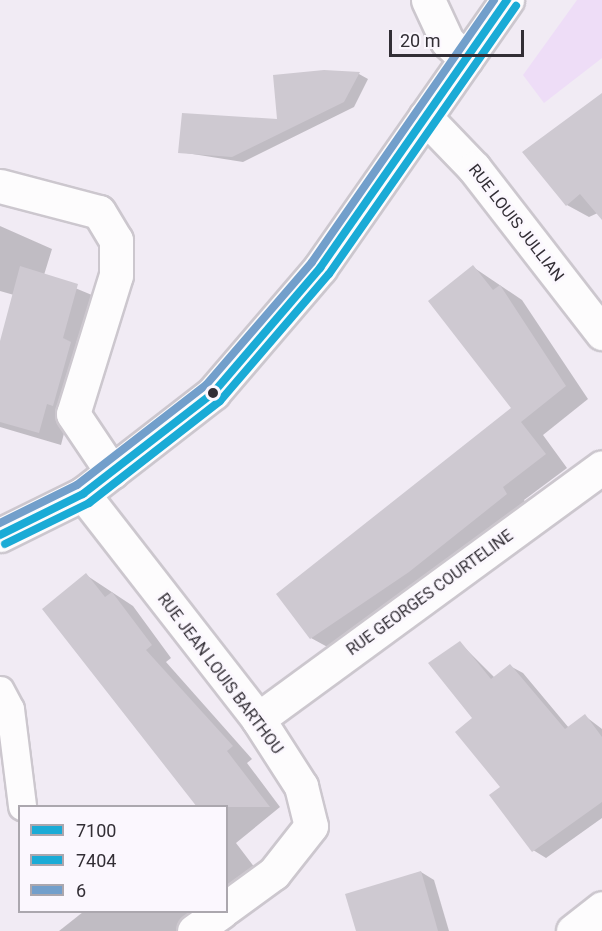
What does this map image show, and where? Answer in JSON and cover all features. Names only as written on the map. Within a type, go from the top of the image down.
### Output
[{"type":"street","points":[[428,0],[447,40],[466,59]]},
{"type":"street","points":[[0,535],[83,494],[213,393],[272,330],[507,0]]},
{"type":"street","name":"RUE LOUIS JULLIAN","points":[[425,117],[474,168],[596,314]]},
{"type":"street","points":[[0,186],[99,212],[116,240],[116,275],[73,414],[112,472]]},
{"type":"street","name":"RUE GEORGES COURTELINE","points":[[258,718],[602,467]]},
{"type":"street","name":"RUE JEAN LOUIS BARTHOU","points":[[83,494],[258,718],[301,786],[311,826],[274,873],[228,907]]},
{"type":"street","points":[[573,931],[602,908]]},
{"type":"street","points":[[194,931],[220,913]]},
{"type":"lane","points":[[0,690],[10,709],[22,805]]},
{"type":"shaded area","points":[[577,0],[602,0],[602,58],[544,103],[523,75]]},
{"type":"building","points":[[324,70],[360,72],[344,102],[232,157],[178,153],[182,113],[277,119],[273,75]]},
{"type":"building","points":[[602,93],[602,220],[580,194],[566,206],[522,152]]},
{"type":"building","points":[[473,265],[493,290],[500,285],[566,386],[521,422],[546,454],[503,487],[507,494],[409,572],[310,639],[276,594],[511,408],[428,301]]},
{"type":"building","points":[[20,266],[78,284],[63,338],[71,342],[53,406],[47,404],[39,433],[0,422],[0,341]]},
{"type":"building","points":[[86,573],[105,597],[112,592],[152,645],[146,650],[233,746],[227,751],[270,807],[195,805],[42,609]]},
{"type":"building","points":[[460,641],[491,679],[510,664],[565,729],[585,714],[602,737],[602,802],[532,852],[489,795],[500,787],[455,732],[472,718],[428,663]]},
{"type":"building","points":[[421,871],[438,931],[356,931],[345,894]]},
{"type":"transit line","name":"6","points":[[0,523],[77,485],[206,385],[312,262],[494,0]]},
{"type":"transit line","name":"7100","points":[[0,535],[83,494],[213,393],[320,268],[507,0]]},
{"type":"transit line","name":"7404","points":[[5,544],[89,503],[220,401],[329,274],[516,6]]}]
